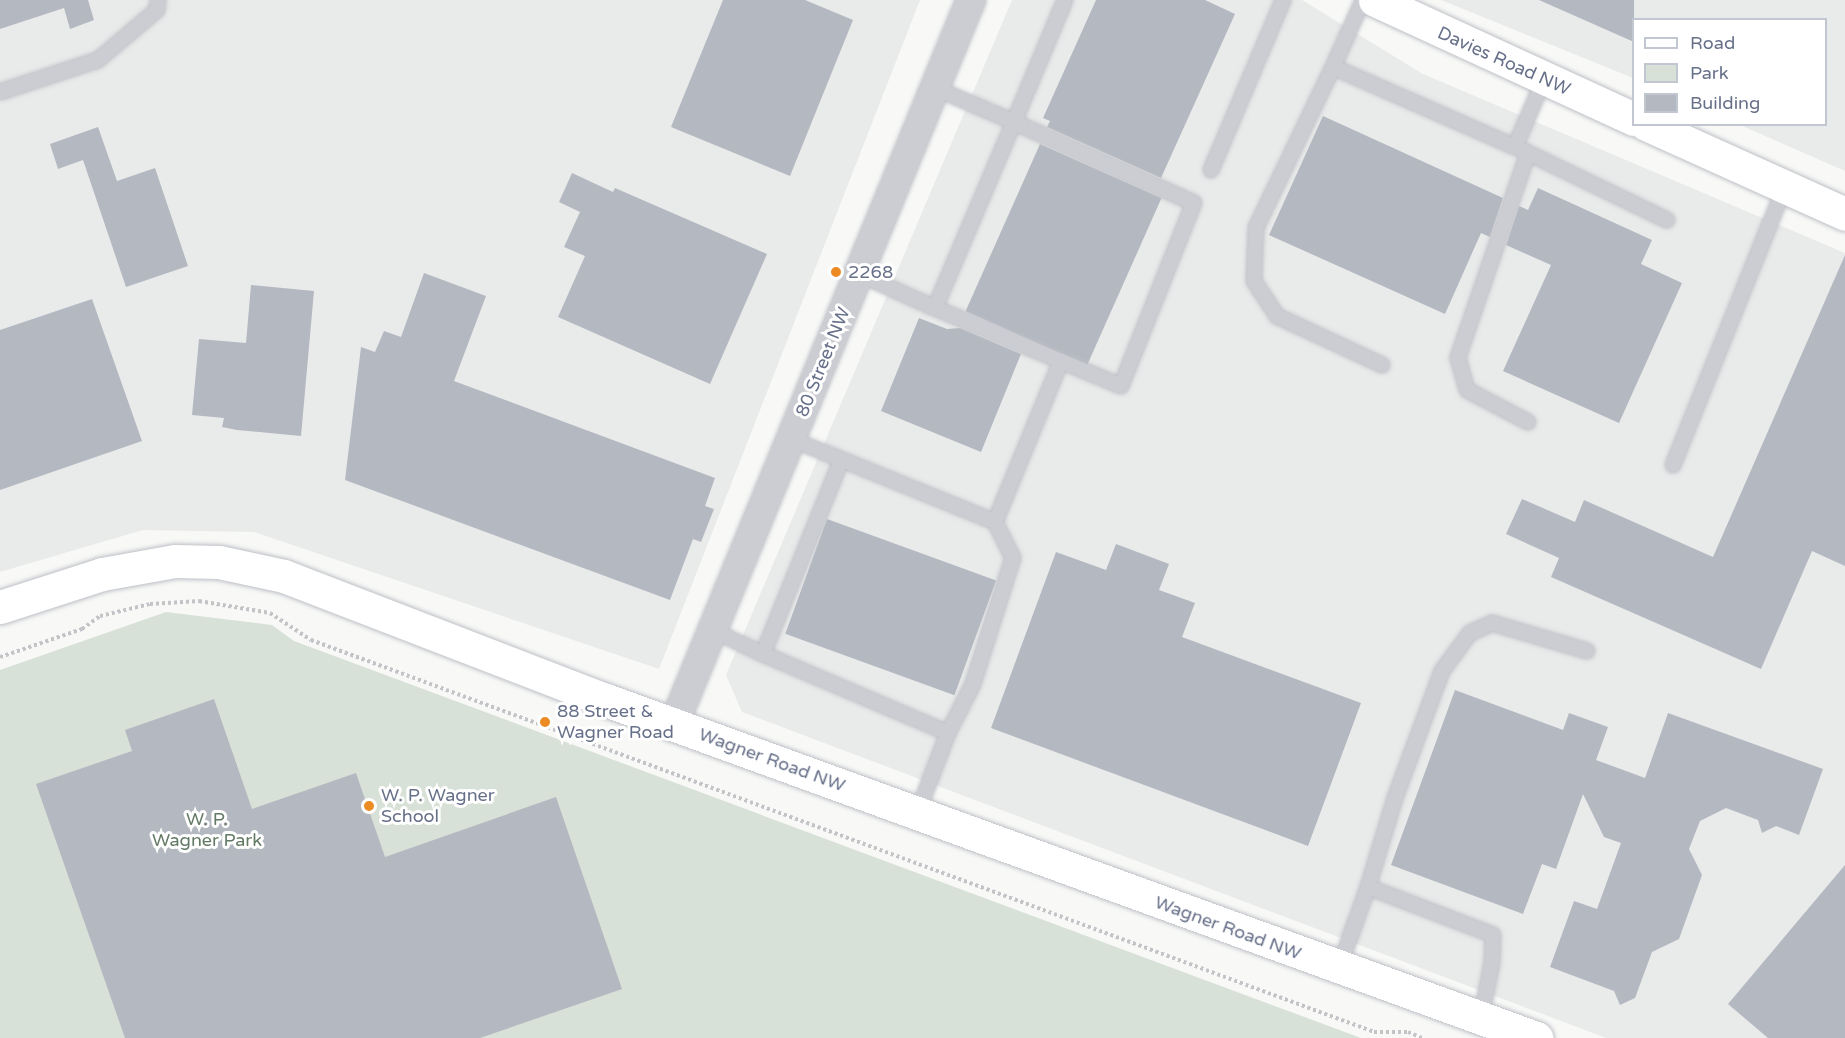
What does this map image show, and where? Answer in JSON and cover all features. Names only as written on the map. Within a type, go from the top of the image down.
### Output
[{"type":"street","name":"80 Street NW","points":[[674,724],[971,0]]},
{"type":"street","name":"Davies Road NW","points":[[1375,0],[1632,118]]},
{"type":"street","points":[[1650,126],[1845,214]]},
{"type":"street","name":"Wagner Road NW","points":[[0,607],[150,563],[196,561],[240,565],[284,576],[917,814],[1339,969],[1536,1038]]},
{"type":"lane","points":[[0,92],[98,60],[157,10],[158,0]]},
{"type":"lane","points":[[935,308],[1065,0]]},
{"type":"lane","points":[[1211,170],[1283,0]]},
{"type":"lane","points":[[1362,0],[1333,67],[1256,228],[1254,281],[1277,316],[1382,365]]},
{"type":"lane","points":[[1333,67],[1515,147],[1667,220]]},
{"type":"lane","points":[[1515,147],[1545,79]]},
{"type":"lane","points":[[859,274],[1121,386],[1194,203],[935,88]]},
{"type":"lane","points":[[1528,153],[1458,358],[1467,390],[1528,422]]},
{"type":"lane","points":[[1673,465],[1785,187]]},
{"type":"lane","points":[[995,522],[1061,361]]},
{"type":"lane","points":[[791,439],[995,522],[1013,558],[973,684],[948,733],[917,814]]},
{"type":"lane","points":[[763,654],[841,461]]},
{"type":"lane","points":[[1339,969],[1368,887],[1395,798],[1442,671],[1470,633],[1492,623],[1587,651]]},
{"type":"lane","points":[[712,630],[948,733]]},
{"type":"lane","points":[[1368,887],[1493,935],[1492,963],[1481,1018]]},
{"type":"path","points":[[0,657],[82,629],[100,616],[150,604],[200,601],[270,613],[322,645],[1374,1032],[1408,1032],[1422,1038]]},
{"type":"shaded area","points":[[0,0],[920,0],[659,669],[254,532],[143,530],[0,572]]},
{"type":"shaded area","points":[[1012,0],[1302,0],[1423,74],[1845,253],[1845,1038],[1606,1038],[742,712],[726,675]]},
{"type":"shaded area","points":[[1441,0],[1845,0],[1845,171],[1742,126],[1827,126],[1827,18],[1632,18],[1632,78]]},
{"type":"green space","name":"W. P. Wagner Park","points":[[166,612],[272,625],[294,641],[1361,1038],[0,1038],[0,670]]},
{"type":"building","points":[[0,0],[88,0],[94,20],[70,29],[64,8],[0,29]]},
{"type":"building","points":[[723,0],[805,0],[853,20],[790,176],[671,127]]},
{"type":"building","points":[[1096,0],[1205,0],[1235,14],[1161,178],[1047,127],[1050,121],[1043,118]]},
{"type":"building","points":[[1539,0],[1634,0],[1632,41]]},
{"type":"building","points":[[1323,116],[1503,198],[1490,237],[1481,233],[1445,314],[1269,235]]},
{"type":"building","points":[[98,127],[117,181],[155,168],[188,266],[126,287],[83,160],[58,169],[50,144]]},
{"type":"building","points":[[1040,144],[1162,198],[1087,365],[966,311]]},
{"type":"building","points":[[572,173],[613,192],[615,188],[767,254],[710,384],[558,317],[585,256],[564,247],[580,212],[559,202]]},
{"type":"building","points":[[1538,188],[1652,240],[1641,264],[1682,283],[1619,423],[1503,371],[1551,265],[1506,245],[1519,206],[1528,210]]},
{"type":"building","points":[[1845,255],[1845,566],[1812,551],[1761,669],[1551,577],[1559,558],[1506,534],[1522,499],[1575,522],[1584,500],[1713,557]]},
{"type":"building","points":[[424,273],[486,296],[454,381],[715,478],[705,506],[714,509],[701,542],[693,539],[670,600],[345,480],[361,347],[375,352],[384,331],[401,337]]},
{"type":"building","points":[[251,285],[314,291],[301,436],[237,430],[222,427],[224,418],[192,415],[199,339],[246,343]]},
{"type":"building","points":[[92,299],[142,441],[0,490],[0,330]]},
{"type":"building","points":[[919,318],[947,329],[960,328],[1021,354],[981,452],[881,411]]},
{"type":"building","points":[[827,519],[996,581],[954,695],[785,634]]},
{"type":"building","points":[[1116,544],[1169,564],[1159,590],[1195,603],[1182,637],[1361,703],[1308,846],[991,728],[1056,552],[1106,570]]},
{"type":"building","points":[[1455,690],[1563,730],[1569,713],[1608,727],[1596,760],[1645,778],[1668,713],[1823,769],[1799,835],[1776,826],[1762,833],[1758,820],[1726,808],[1700,821],[1689,849],[1702,875],[1679,939],[1652,952],[1635,998],[1620,1005],[1614,991],[1550,967],[1574,901],[1597,909],[1621,843],[1604,837],[1583,794],[1556,869],[1542,864],[1523,914],[1391,865]]},
{"type":"building","points":[[214,699],[252,809],[356,773],[385,857],[556,797],[622,989],[480,1038],[125,1038],[36,784],[132,751],[125,730]]},
{"type":"building","points":[[1845,865],[1845,1038],[1768,1038],[1728,1004]]},
{"type":"place","name":"2268","points":[[836,272]]},
{"type":"place","name":"88 Street & Wagner Road","points":[[545,722]]},
{"type":"place","name":"W. P. Wagner School","points":[[369,806]]}]
